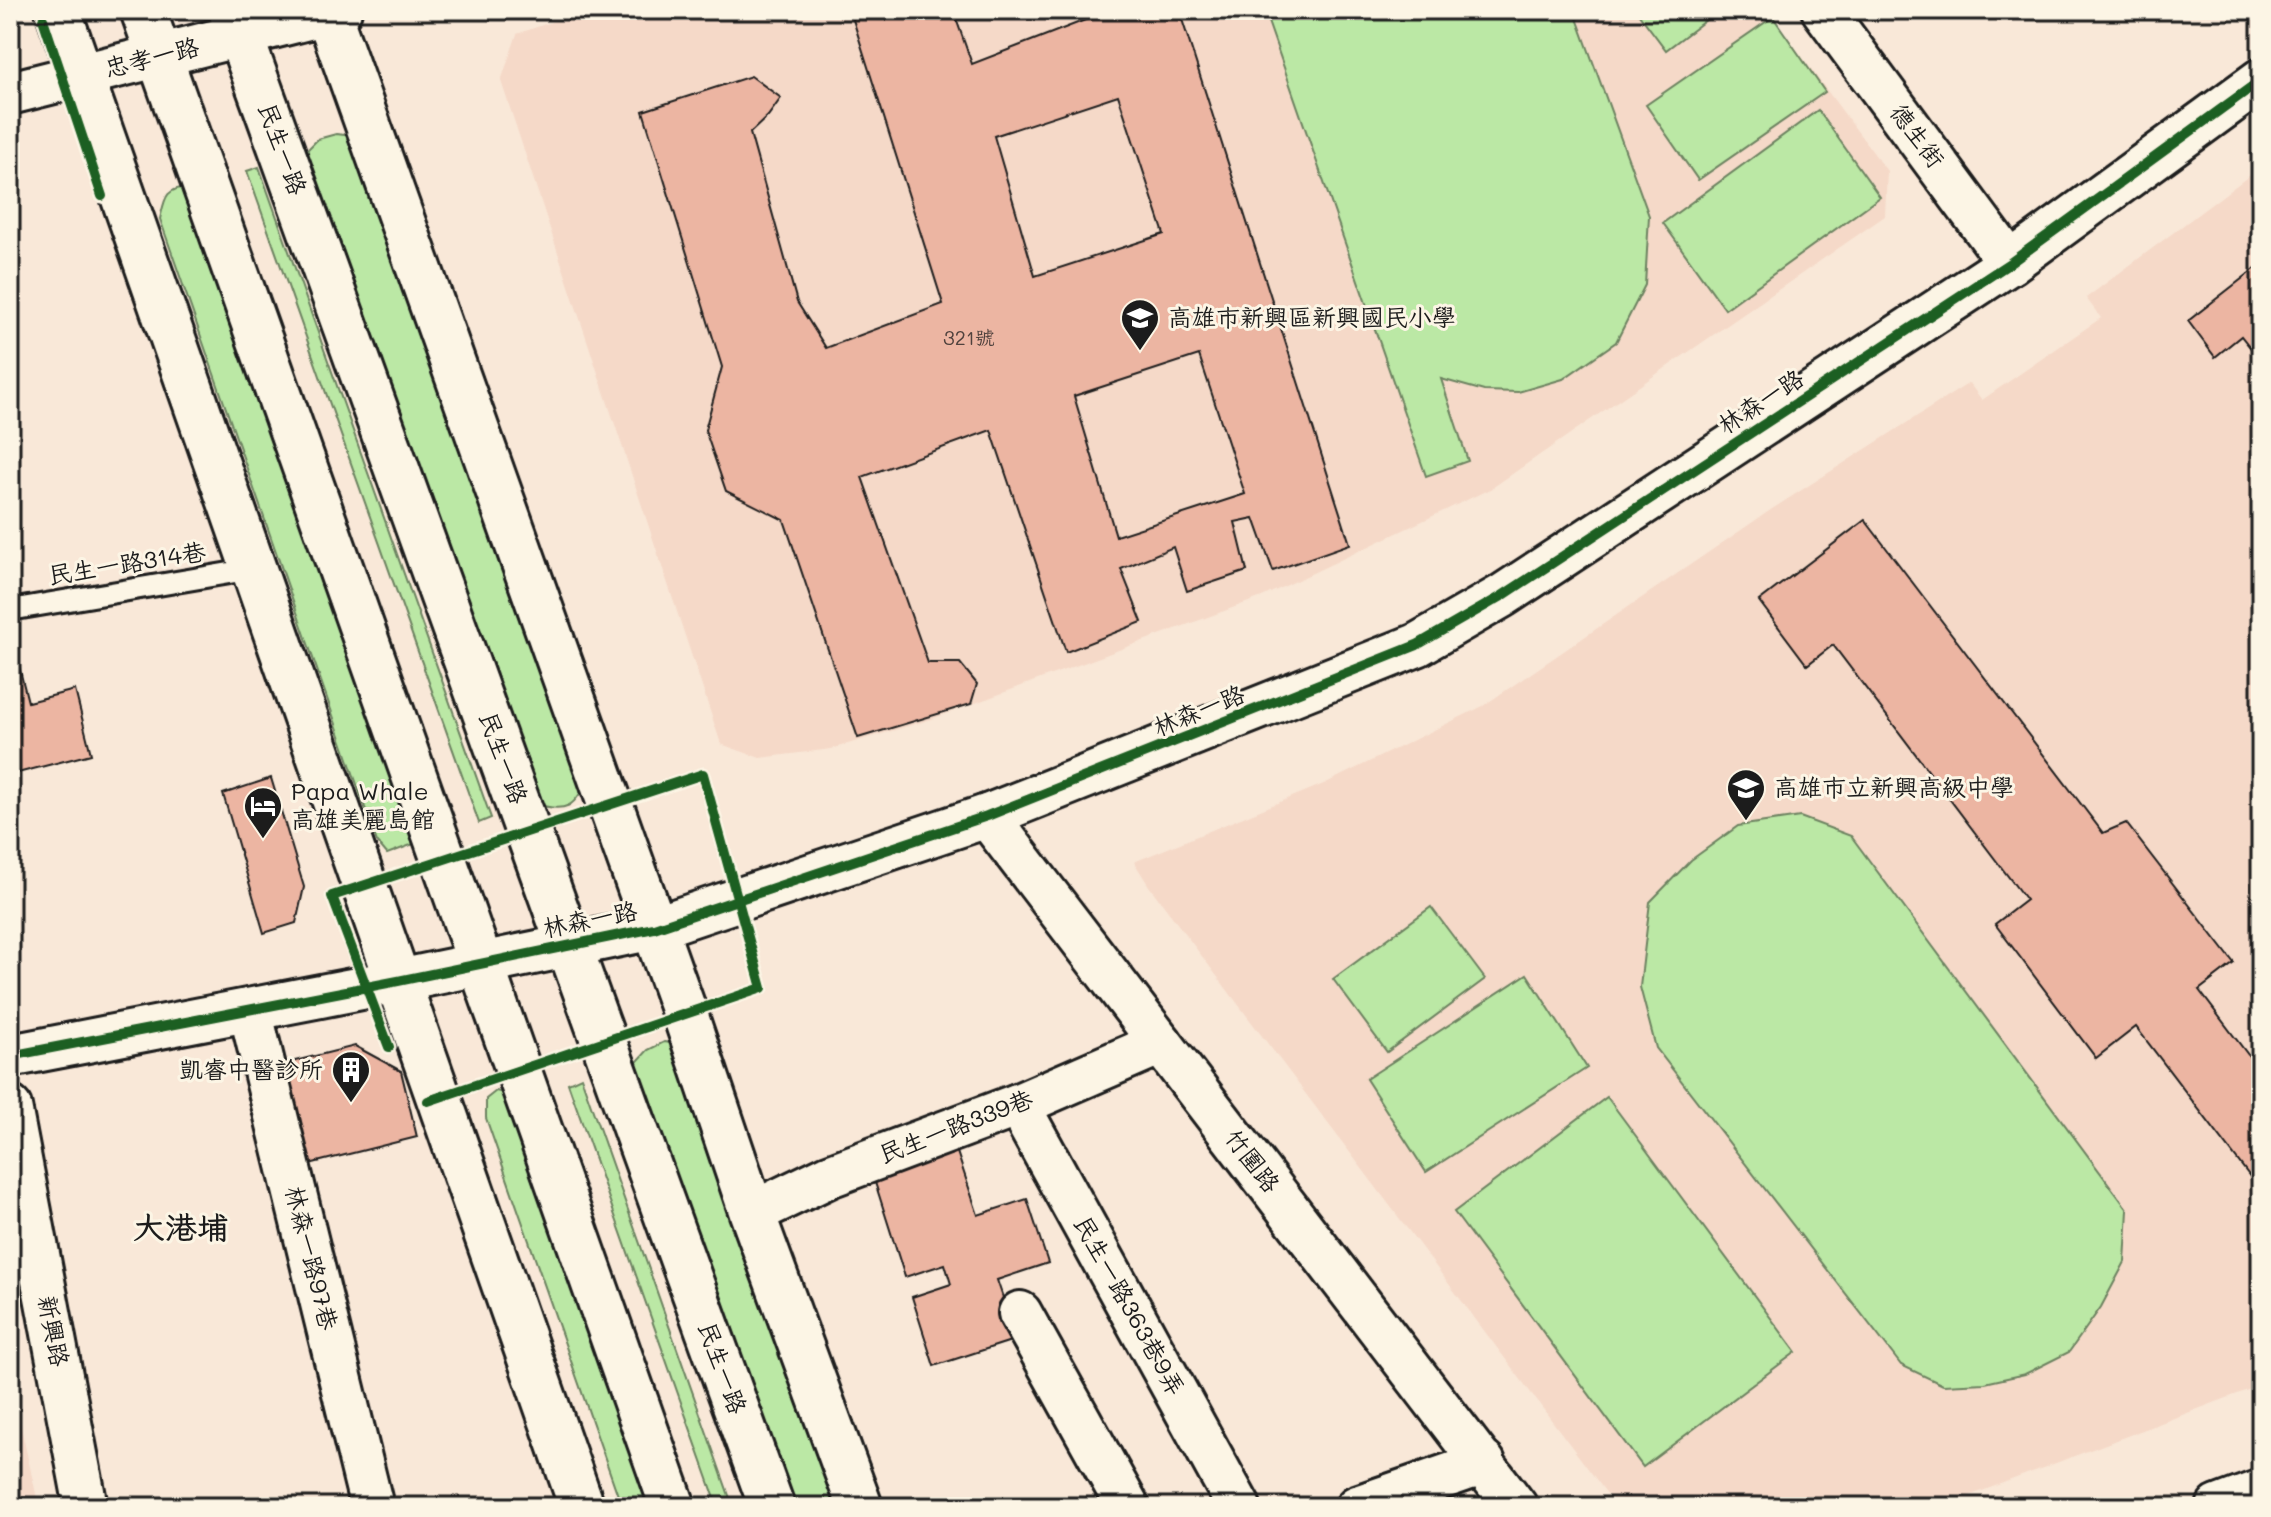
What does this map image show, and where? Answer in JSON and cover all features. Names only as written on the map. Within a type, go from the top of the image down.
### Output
[{"type":"street","points":[[58,10],[582,1507]]},
{"type":"street","points":[[143,10],[673,1507]]},
{"type":"street","points":[[332,11],[752,1213],[860,1507]]},
{"type":"street","name":"忠孝一路","points":[[10,93],[160,56],[236,23],[332,11]]},
{"type":"street","name":"德生街","points":[[1843,17],[2010,263]]},
{"type":"street","name":"民生一路","points":[[236,23],[772,1507]]},
{"type":"street","name":"林森一路","points":[[10,1056],[654,928],[987,816],[1417,645],[1502,596],[2010,263],[2261,80]]},
{"type":"street","name":"竹圍路","points":[[987,816],[1516,1507]]},
{"type":"street","name":"林森一路97巷","points":[[250,1010],[372,1507]]},
{"type":"street","name":"民生一路339巷","points":[[752,1213],[829,1176],[1018,1105],[1161,1043]]},
{"type":"street","name":"民生一路363巷9弄","points":[[1018,1105],[1239,1507]]},
{"type":"street","name":"新興路","points":[[10,1107],[86,1507]]},
{"type":"street","points":[[1020,1313],[1128,1507]]},
{"type":"street","points":[[1357,1507],[1484,1463]]},
{"type":"street","points":[[2218,1507],[2261,1491]]},
{"type":"lane","name":"民生一路314巷","points":[[10,610],[253,569]]},
{"type":"shaded area","name":"高雄市新興區新興國民小學","points":[[585,10],[1767,10],[1887,171],[1885,216],[1492,488],[1262,597],[932,719],[831,749],[760,758],[721,744],[501,81],[517,34]]},
{"type":"shaded area","name":"高雄市立新興高級中學","points":[[2261,167],[2261,1385],[1940,1507],[1617,1507],[1134,862],[1326,783],[1483,706],[1772,509],[1969,383],[1982,400],[2101,318],[2086,298]]},
{"type":"shaded area","points":[[10,1379],[39,1507],[10,1507]]},
{"type":"green space","points":[[1264,10],[1574,10],[1649,216],[1645,285],[1616,342],[1563,379],[1518,392],[1484,391],[1441,379],[1468,461],[1426,476]]},
{"type":"green space","points":[[1636,10],[1719,10],[1666,50]]},
{"type":"green space","points":[[1773,17],[1825,92],[1698,180],[1646,105]]},
{"type":"green space","points":[[1818,110],[1880,197],[1725,309],[1663,223]]},
{"type":"green space","points":[[336,134],[353,136],[588,775],[579,795],[568,806],[554,808],[533,803],[305,152],[318,139]]},
{"type":"green space","points":[[259,167],[491,818],[479,823],[247,171]]},
{"type":"green space","points":[[189,187],[419,842],[387,854],[377,842],[160,219],[167,196],[175,189]]},
{"type":"green space","points":[[1800,817],[1851,836],[2128,1210],[2125,1262],[2101,1307],[2069,1352],[2025,1374],[1985,1383],[1943,1385],[1901,1365],[1656,1048],[1640,987],[1650,902],[1691,860],[1738,826]]},
{"type":"green space","points":[[1431,907],[1485,979],[1387,1052],[1333,979]]},
{"type":"green space","points":[[1527,974],[1587,1068],[1426,1172],[1366,1079]]},
{"type":"green space","points":[[664,1042],[678,1044],[850,1507],[794,1507],[638,1073],[637,1062],[648,1050]]},
{"type":"green space","points":[[581,1077],[733,1507],[718,1507],[568,1083]]},
{"type":"green space","points":[[496,1091],[507,1094],[664,1507],[622,1507],[486,1118],[486,1099]]},
{"type":"green space","points":[[1607,1097],[1796,1352],[1643,1467],[1454,1212]]},
{"type":"building","points":[[850,10],[953,10],[972,64],[1111,10],[1179,10],[1350,544],[1273,571],[1254,518],[1235,522],[1247,571],[1187,591],[1173,547],[1121,569],[1142,622],[1066,652],[991,430],[862,477],[928,663],[960,663],[977,684],[971,704],[858,738],[784,520],[726,491],[705,430],[722,367],[643,111],[751,76],[781,98],[750,133],[797,302],[826,348],[943,304]],"holes":[[[1118,95],[1164,234],[1035,276],[994,136]],[[1199,355],[1245,494],[1116,536],[1074,396]]]},
{"type":"building","points":[[2261,264],[2261,361],[2241,336],[2215,357],[2188,321]]},
{"type":"building","points":[[1865,520],[2103,833],[2126,823],[2234,963],[2199,990],[2261,1072],[2261,1191],[2136,1027],[2096,1058],[1995,924],[2026,900],[1833,645],[1807,665],[1759,601]]},
{"type":"building","points":[[10,631],[28,702],[75,690],[91,754],[10,775]]},
{"type":"building","name":"Papa Whale 高雄美麗島館","points":[[271,778],[304,887],[296,923],[264,933],[223,794]]},
{"type":"building","name":"凱睿中醫診所","points":[[355,1046],[401,1071],[417,1137],[309,1164],[283,1064]]},
{"type":"building","points":[[955,1146],[978,1215],[1027,1199],[1048,1263],[997,1280],[1017,1339],[934,1366],[912,1297],[951,1284],[945,1264],[905,1277],[872,1173]]},
{"type":"cycle path","points":[[43,19],[102,196]]},
{"type":"cycle path","points":[[10,1056],[654,928],[987,816],[1417,645],[1502,596],[2010,263],[2261,80]]},
{"type":"cycle path","points":[[389,1047],[332,896],[703,774],[762,988],[428,1101]]},
{"type":"place","name":"高雄市新興區新興國民小學","points":[[1140,352]]},
{"type":"place","name":"高雄市立新興高級中學","points":[[1746,822]]},
{"type":"place","name":"Papa Whale 高雄美麗島館","points":[[263,840]]},
{"type":"place","name":"凱睿中醫診所","points":[[351,1104]]},
{"type":"district","name":"大港埔","points":[[181,1228]]}]
